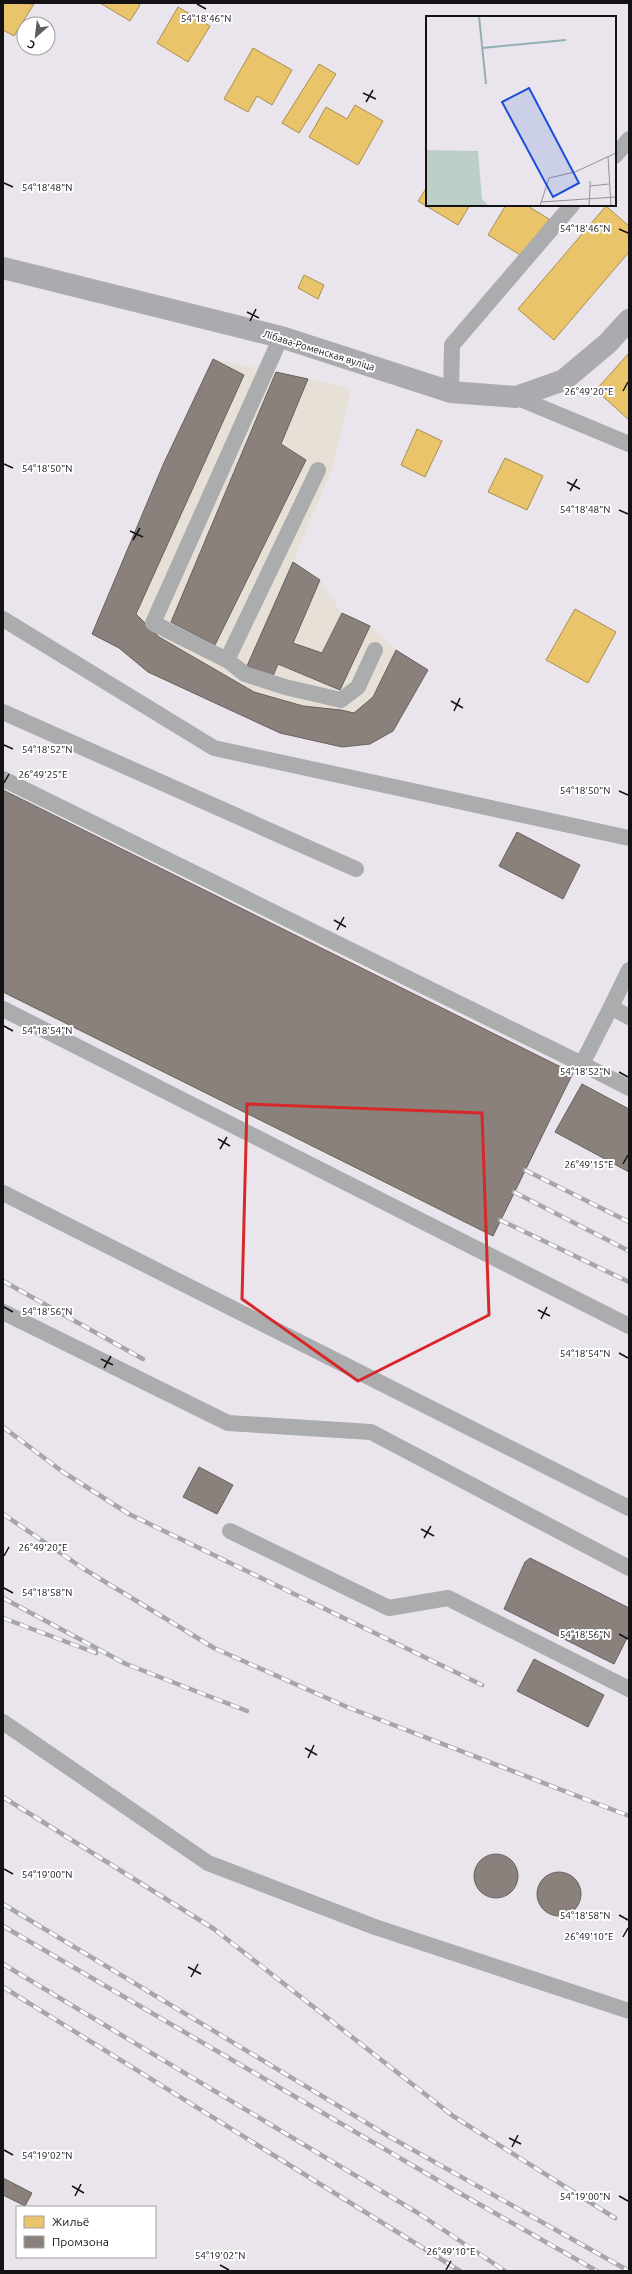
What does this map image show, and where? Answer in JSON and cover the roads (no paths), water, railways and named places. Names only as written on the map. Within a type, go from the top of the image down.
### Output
[{"type":"main road","name":"Лібава-Роменская вуліца","points":[[3,268],[281,337],[450,392],[516,397]]},
{"type":"main road","points":[[516,397],[564,380],[608,343],[629,320]]},
{"type":"lane","points":[[616,155],[629,139]]},
{"type":"lane","points":[[450,392],[452,345],[571,206]]},
{"type":"lane","points":[[281,337],[153,623],[227,660],[245,674],[285,687],[341,700],[358,687],[374,650]]},
{"type":"lane","name":"Лібава-Роменская вуліца","points":[[516,397],[629,444]]},
{"type":"lane","points":[[227,660],[318,470]]},
{"type":"lane","points":[[3,619],[214,748],[629,838]]},
{"type":"lane","points":[[3,712],[356,869]]},
{"type":"lane","points":[[3,779],[629,1088]]},
{"type":"lane","points":[[582,1064],[629,970]]},
{"type":"lane","points":[[611,1007],[629,1017]]},
{"type":"lane","points":[[3,1009],[629,1326]]},
{"type":"lane","points":[[3,1193],[629,1508]]},
{"type":"lane","points":[[3,1312],[228,1423],[371,1432],[629,1568]]},
{"type":"lane","points":[[230,1530],[389,1608],[448,1598],[629,1689]]},
{"type":"lane","points":[[3,1722],[208,1863],[375,1927],[629,2011]]},
{"type":"railway","points":[[525,1170],[629,1222]]},
{"type":"railway","points":[[514,1192],[629,1251]]},
{"type":"railway","points":[[500,1220],[629,1282]]},
{"type":"railway","points":[[3,1281],[143,1359]]},
{"type":"railway","points":[[3,1427],[63,1472],[129,1514],[482,1685]]},
{"type":"railway","points":[[3,1514],[84,1569],[214,1648],[347,1707],[629,1816]]},
{"type":"railway","points":[[3,1598],[126,1664],[247,1711]]},
{"type":"railway","points":[[3,1618],[96,1653]]},
{"type":"railway","points":[[3,1797],[214,1929],[453,2116],[615,2218]]},
{"type":"railway","points":[[3,1904],[390,2137],[629,2271]]},
{"type":"railway","points":[[3,1926],[470,2199],[597,2271]]},
{"type":"railway","points":[[3,1964],[418,2213],[505,2271]]},
{"type":"railway","points":[[3,1987],[460,2271]]}]
